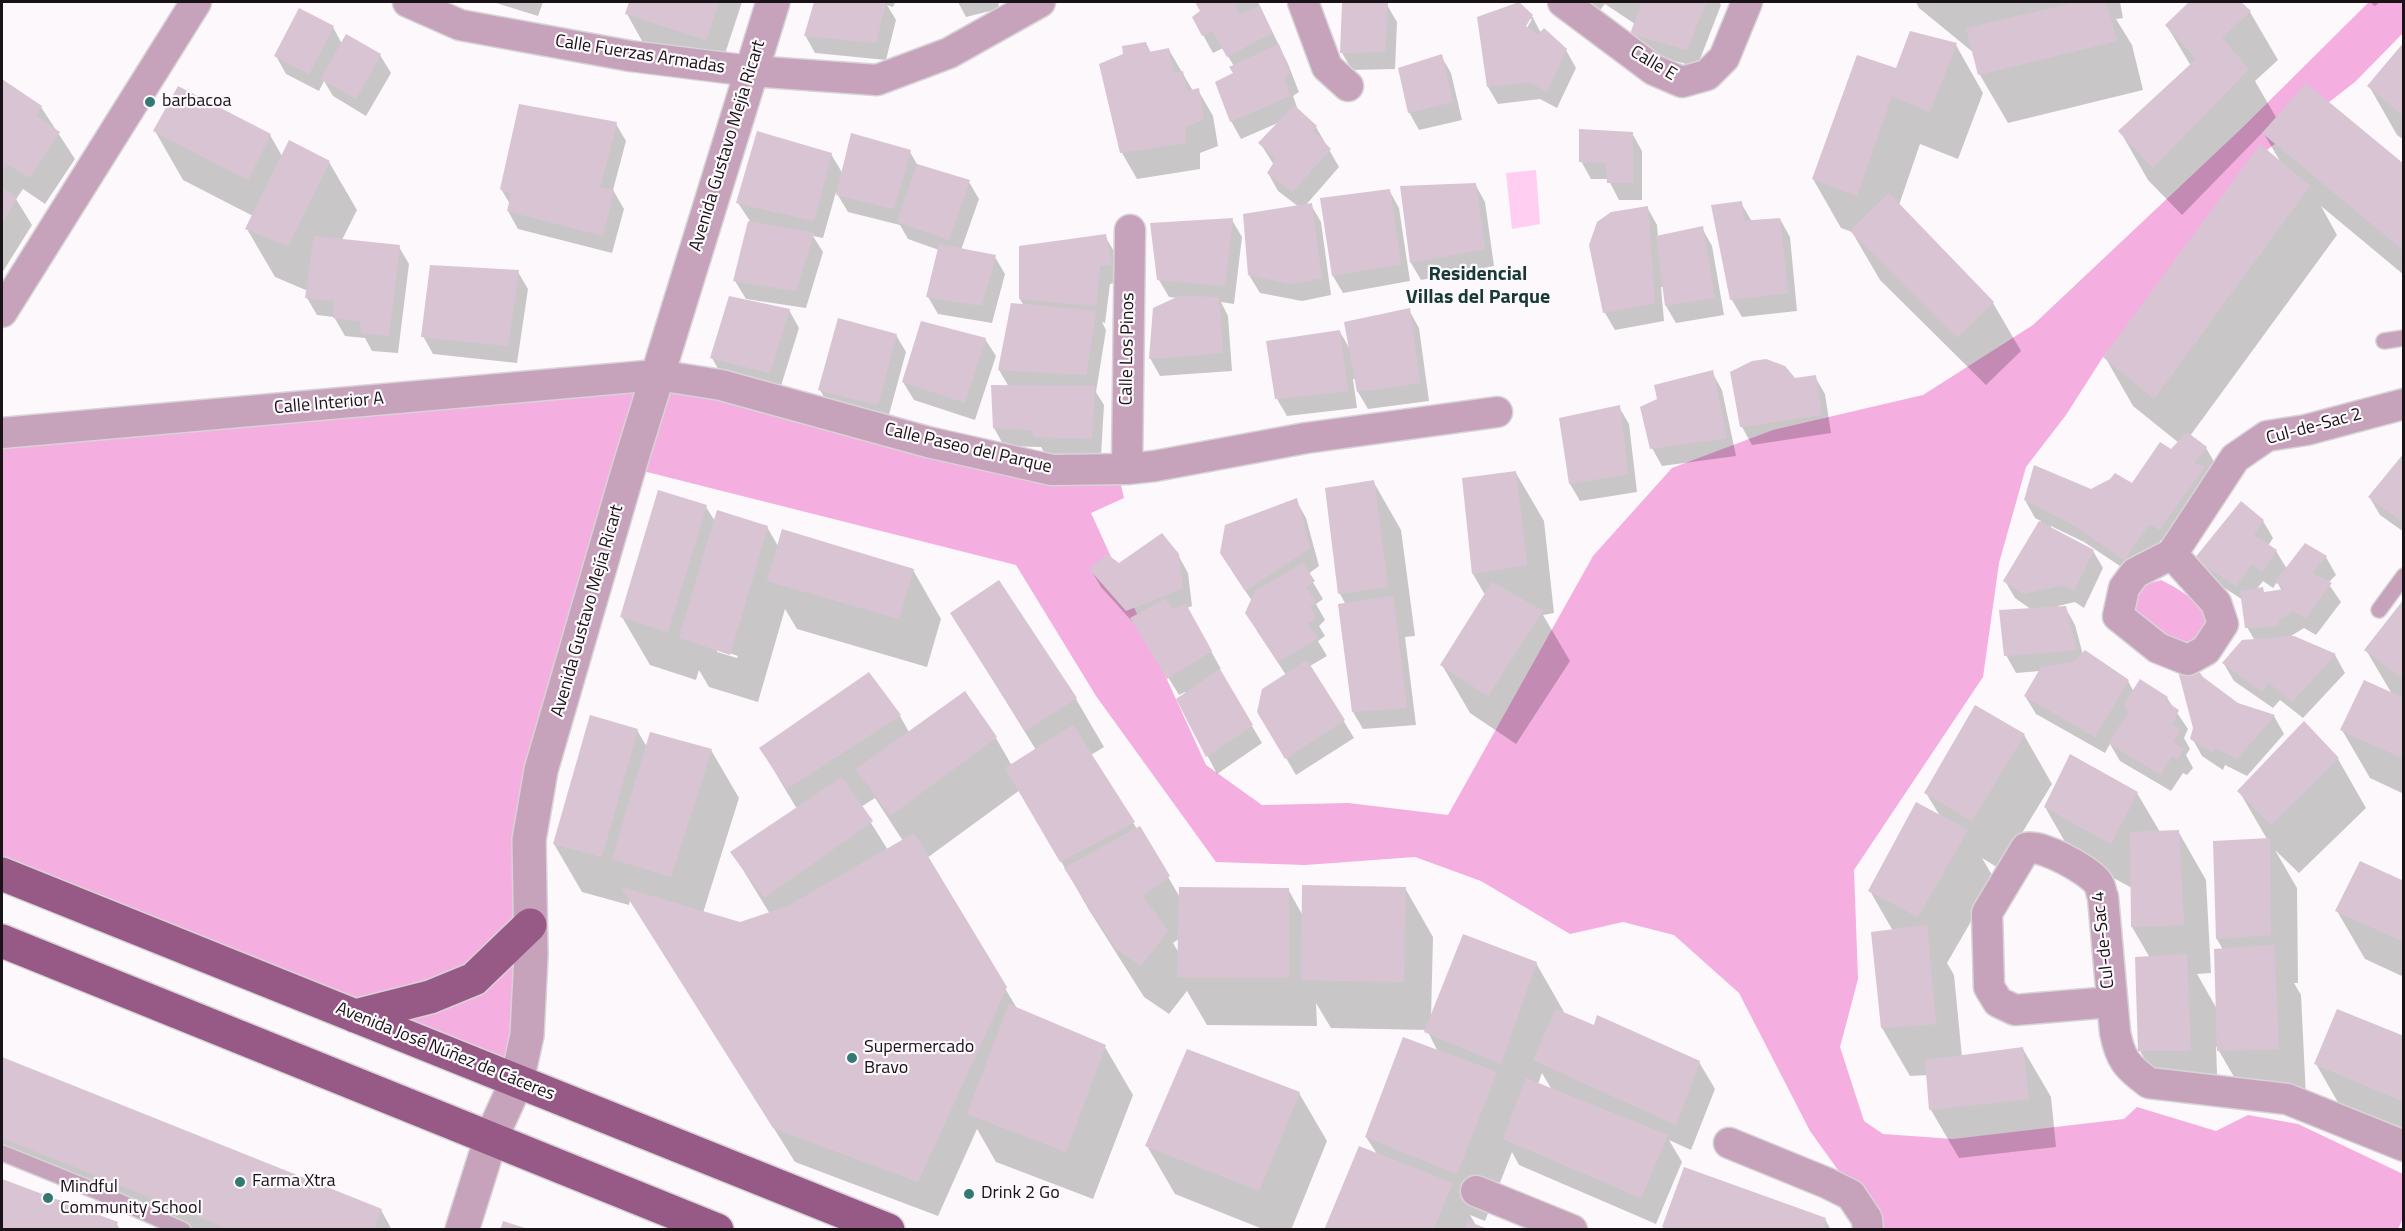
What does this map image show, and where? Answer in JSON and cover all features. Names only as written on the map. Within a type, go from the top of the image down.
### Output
[{"type":"main road","name":"Avenida José Núñez de Cáceres","points":[[2,874],[888,1230]]},
{"type":"main road","points":[[355,1016],[430,998],[474,979],[530,925]]},
{"type":"main road","points":[[2,941],[717,1230]]},
{"type":"street","points":[[2,312],[196,2]]},
{"type":"street","name":"Calle Fuerzas Armadas","points":[[408,2],[460,25],[630,56],[751,71],[877,80],[949,53],[1040,2]]},
{"type":"street","name":"Avenida Gustavo Mejía Ricart","points":[[462,1230],[491,1138],[517,1081],[527,1035],[531,955],[530,840],[541,770],[657,375],[773,2]]},
{"type":"street","points":[[1303,2],[1327,67],[1348,86]]},
{"type":"street","name":"Calle E","points":[[1563,2],[1654,69],[1682,82],[1707,75],[1724,58],[1747,2]]},
{"type":"street","name":"Calle Los Pinos","points":[[1127,469],[1130,230]]},
{"type":"street","name":"Calle Interior A","points":[[2,433],[657,375]]},
{"type":"street","name":"Calle Paseo del Parque","points":[[657,375],[721,385],[928,442],[1052,470],[1127,469],[1181,462],[1306,438],[1497,412]]},
{"type":"street","name":"Cul-de-Sac 2","points":[[2172,554],[2235,459],[2267,436],[2306,430],[2403,404]]},
{"type":"street","name":"Cul-de-Sac 4","points":[[2110,1002],[2015,1010],[1998,1002],[1989,987],[1987,913],[2026,848],[2033,846],[2058,856],[2088,874],[2098,884],[2103,897],[2110,1002],[2119,1052],[2130,1069],[2149,1083],[2287,1099],[2403,1146]]},
{"type":"street","points":[[1729,1143],[1851,1195],[1867,1219],[1868,1230]]},
{"type":"street","points":[[1476,1191],[1572,1230]]},
{"type":"lane","points":[[2384,341],[2403,338]]},
{"type":"lane","points":[[2379,610],[2403,576]]},
{"type":"lane","points":[[2,1153],[96,1191],[183,1230]]},
{"type":"shaded area","points":[[2369,2],[2403,2],[2403,33],[2355,82],[2267,150],[2103,357],[2066,415],[2026,467],[1999,563],[1983,677],[1854,870],[1858,979],[1840,1047],[1864,1121],[1883,1134],[1953,1139],[2124,1119],[2137,1107],[2216,1131],[2248,1115],[2298,1124],[2403,1174],[2403,1218],[2398,1229],[1870,1229],[1856,1195],[1810,1131],[1739,993],[1674,935],[1623,922],[1570,934],[1481,881],[1415,857],[1305,865],[1216,862],[1096,696],[1016,565],[635,469],[541,770],[519,1072],[2,858],[2,434],[655,383],[1117,469],[1124,498],[1091,513],[1206,765],[1262,805],[1348,803],[1448,815],[1593,556],[1672,468],[1773,430],[1923,395],[2033,325],[2242,128]]},
{"type":"shaded area","points":[[1536,170],[1540,224],[1512,229],[1506,173]]},
{"type":"shaded area","points":[[2161,580],[2190,598],[2213,625],[2189,649],[2144,622],[2127,604],[2137,587]]},
{"type":"building","points":[[629,2],[719,2],[706,40],[625,14]]},
{"type":"building","points":[[814,2],[886,2],[876,43],[804,36]]},
{"type":"building","points":[[1195,2],[1242,2],[1235,6],[1239,15],[1260,6],[1272,33],[1227,57],[1212,31],[1202,36],[1192,17],[1200,11]]},
{"type":"building","points":[[1519,2],[1533,15],[1526,26],[1537,35],[1544,28],[1567,49],[1547,92],[1529,82],[1487,87],[1477,17]]},
{"type":"building","points":[[1642,2],[1706,2],[1687,50],[1630,34]]},
{"type":"building","points":[[2078,2],[2106,2],[2117,41],[1978,75],[1966,28]]},
{"type":"building","points":[[2189,2],[2241,2],[2251,11],[2222,38],[2249,69],[2153,168],[2118,131],[2196,59],[2165,25]]},
{"type":"building","points":[[1342,3],[1388,3],[1385,52],[1340,53]]},
{"type":"building","points":[[299,8],[334,26],[309,74],[274,56]]},
{"type":"building","points":[[1910,31],[1957,43],[1930,112],[1892,96],[1857,196],[1812,179],[1857,55],[1896,68]]},
{"type":"building","points":[[346,34],[381,54],[356,99],[321,79]]},
{"type":"building","points":[[1146,42],[1149,52],[1169,48],[1174,73],[1183,71],[1187,91],[1199,88],[1204,119],[1186,127],[1185,143],[1120,153],[1099,64],[1123,54],[1122,46]]},
{"type":"building","points":[[2404,42],[2404,116],[2367,86]]},
{"type":"building","points":[[1279,44],[1290,74],[1284,78],[1290,96],[1230,122],[1215,82],[1233,73],[1229,67]]},
{"type":"building","points":[[1442,54],[1453,102],[1408,113],[1398,68]]},
{"type":"building","points":[[2,79],[42,106],[36,116],[60,132],[30,178],[7,164],[2,172]]},
{"type":"building","points":[[2306,83],[2404,164],[2404,251],[2262,133]]},
{"type":"building","points":[[178,86],[271,134],[248,180],[153,131]]},
{"type":"building","points":[[519,104],[617,122],[600,188],[614,190],[603,236],[507,211],[511,194],[500,189]]},
{"type":"building","points":[[1294,105],[1317,126],[1313,131],[1331,149],[1292,192],[1267,173],[1276,159],[1258,143]]},
{"type":"building","points":[[1579,129],[1633,132],[1633,183],[1607,183],[1606,163],[1579,162]]},
{"type":"building","points":[[757,131],[832,153],[814,221],[736,203]]},
{"type":"building","points":[[851,133],[911,150],[894,209],[836,195]]},
{"type":"building","points":[[289,140],[330,161],[288,246],[245,229]]},
{"type":"building","points":[[2260,144],[2310,186],[2154,399],[2103,357]]},
{"type":"building","points":[[917,164],[970,180],[949,240],[897,222]]},
{"type":"building","points":[[1476,183],[1485,249],[1410,263],[1400,186]]},
{"type":"building","points":[[2,187],[17,198],[2,223]]},
{"type":"building","points":[[1390,189],[1401,264],[1332,276],[1320,198]]},
{"type":"building","points":[[1889,193],[1994,302],[1957,338],[1850,231]]},
{"type":"building","points":[[1742,201],[1744,221],[1780,218],[1788,293],[1730,300],[1711,205]]},
{"type":"building","points":[[1312,203],[1322,278],[1291,284],[1248,275],[1243,214]]},
{"type":"building","points":[[1648,206],[1655,303],[1603,313],[1589,245],[1597,222],[1611,212]]},
{"type":"building","points":[[1233,218],[1225,286],[1157,280],[1150,223]]},
{"type":"building","points":[[748,221],[814,233],[796,291],[733,281]]},
{"type":"building","points":[[1703,226],[1715,298],[1665,306],[1656,236]]},
{"type":"building","points":[[1106,234],[1112,264],[1100,266],[1096,306],[1019,299],[1019,246]]},
{"type":"building","points":[[314,236],[400,245],[389,336],[361,333],[360,321],[333,318],[334,301],[305,298]]},
{"type":"building","points":[[939,244],[996,255],[982,306],[926,297]]},
{"type":"building","points":[[430,265],[519,270],[508,346],[421,337]]},
{"type":"building","points":[[729,296],[790,309],[770,373],[710,358]]},
{"type":"building","points":[[1179,296],[1219,297],[1223,353],[1149,359],[1153,308]]},
{"type":"building","points":[[1011,303],[1096,311],[1086,375],[998,370]]},
{"type":"building","points":[[1410,308],[1420,383],[1357,392],[1344,322]]},
{"type":"building","points":[[838,318],[897,334],[878,405],[818,390]]},
{"type":"building","points":[[921,321],[986,338],[965,403],[902,382]]},
{"type":"building","points":[[1340,330],[1348,391],[1275,399],[1266,341]]},
{"type":"building","points":[[1766,359],[1785,366],[1795,378],[1816,375],[1822,415],[1740,427],[1730,372],[1752,361]]},
{"type":"building","points":[[1713,370],[1727,438],[1650,449],[1640,407],[1657,399],[1654,385]]},
{"type":"building","points":[[991,385],[1095,386],[1092,439],[1034,437],[1031,430],[993,428]]},
{"type":"building","points":[[1620,405],[1628,474],[1569,484],[1559,418]]},
{"type":"building","points":[[2187,432],[2207,447],[2194,463],[2205,467],[2159,530],[2150,524],[2124,560],[2073,525],[2024,500],[2034,465],[2091,489],[2110,479],[2115,473],[2132,483],[2160,442],[2171,449]]},
{"type":"building","points":[[2404,453],[2404,523],[2368,497]]},
{"type":"building","points":[[1516,471],[1527,565],[1472,574],[1462,478]]},
{"type":"building","points":[[1374,480],[1388,587],[1338,594],[1325,488]]},
{"type":"building","points":[[658,490],[707,505],[668,632],[620,617]]},
{"type":"building","points":[[1297,498],[1310,548],[1245,591],[1220,553],[1225,525]]},
{"type":"building","points":[[2241,501],[2264,520],[2254,535],[2277,550],[2262,572],[2252,564],[2236,586],[2194,559]]},
{"type":"building","points":[[717,510],[768,526],[730,655],[679,638]]},
{"type":"building","points":[[2039,521],[2094,550],[2074,591],[2064,585],[2023,594],[2003,581]]},
{"type":"building","points":[[782,529],[914,569],[899,619],[767,581]]},
{"type":"building","points":[[1162,533],[1179,554],[1183,588],[1126,611],[1089,569],[1107,554],[1119,563]]},
{"type":"building","points":[[2305,543],[2327,556],[2312,573],[2332,583],[2306,618],[2293,611],[2279,620],[2279,626],[2245,628],[2240,591],[2263,587],[2264,592],[2285,589],[2275,582]]},
{"type":"building","points":[[1303,563],[1315,581],[1306,588],[1316,601],[1310,607],[1316,618],[1307,624],[1318,638],[1278,662],[1245,613],[1255,591]]},
{"type":"building","points":[[999,580],[1077,698],[1025,731],[950,613]]},
{"type":"building","points":[[1492,582],[1543,611],[1488,696],[1440,665]]},
{"type":"building","points":[[1393,596],[1407,708],[1352,712],[1338,604]]},
{"type":"building","points":[[1165,599],[1174,609],[1186,604],[1212,651],[1167,679],[1130,618]]},
{"type":"building","points":[[2404,599],[2404,680],[2364,650]]},
{"type":"building","points":[[2066,606],[2077,650],[2004,656],[1999,610]]},
{"type":"building","points":[[2294,636],[2336,654],[2292,702],[2269,683],[2262,692],[2222,663],[2242,640]]},
{"type":"building","points":[[2085,650],[2129,680],[2095,737],[2024,696],[2041,667],[2073,662]]},
{"type":"building","points":[[1307,660],[1345,720],[1285,759],[1257,712],[1262,689]]},
{"type":"building","points":[[1220,669],[1253,725],[1206,757],[1176,699]]},
{"type":"building","points":[[2197,669],[2203,677],[2238,703],[2275,715],[2237,759],[2215,748],[2213,753],[2190,739],[2193,728],[2178,671]]},
{"type":"building","points":[[869,672],[901,715],[787,789],[759,748]]},
{"type":"building","points":[[2140,679],[2168,697],[2165,701],[2179,710],[2172,725],[2181,730],[2173,742],[2184,749],[2177,759],[2172,756],[2161,775],[2108,743],[2128,713],[2124,704]]},
{"type":"building","points":[[2364,680],[2404,698],[2404,759],[2340,730]]},
{"type":"building","points":[[965,691],[997,737],[890,816],[856,769]]},
{"type":"building","points":[[1975,705],[2025,734],[1972,821],[1924,793]]},
{"type":"building","points":[[590,715],[638,729],[602,857],[553,844]]},
{"type":"building","points":[[2304,721],[2339,758],[2271,825],[2237,791]]},
{"type":"building","points":[[1073,725],[1135,822],[1060,862],[1005,768]]},
{"type":"building","points":[[650,732],[712,749],[671,877],[612,859]]},
{"type":"building","points":[[2070,754],[2138,792],[2111,844],[2044,807]]},
{"type":"building","points":[[842,777],[873,821],[764,898],[730,852]]},
{"type":"building","points":[[1916,802],[1968,830],[1918,917],[1868,891]]},
{"type":"building","points":[[1140,826],[1170,876],[1143,896],[1168,931],[1141,966],[1115,948],[1064,868]]},
{"type":"building","points":[[2179,830],[2184,925],[2131,927],[2130,832]]},
{"type":"building","name":"Supermercado Bravo","points":[[914,833],[1007,987],[918,1182],[773,1128],[621,887],[740,922],[788,906]]},
{"type":"building","points":[[2270,838],[2271,935],[2216,939],[2213,841]]},
{"type":"building","points":[[2360,861],[2404,881],[2404,942],[2335,911]]},
{"type":"building","points":[[1302,885],[1406,887],[1404,982],[1301,980]]},
{"type":"building","points":[[1179,887],[1289,888],[1289,978],[1177,977]]},
{"type":"building","points":[[1927,925],[1936,1024],[1881,1028],[1871,932]]},
{"type":"building","points":[[1463,934],[1537,962],[1501,1064],[1424,1032]]},
{"type":"building","points":[[2274,945],[2279,1049],[2217,1051],[2214,949]]},
{"type":"building","points":[[2187,954],[2191,1051],[2138,1051],[2135,957]]},
{"type":"building","points":[[1009,1004],[1106,1045],[1066,1152],[967,1114]]},
{"type":"building","points":[[1556,1009],[1594,1025],[1597,1015],[1700,1061],[1676,1125],[1533,1060]]},
{"type":"building","points":[[2337,1009],[2404,1036],[2404,1102],[2314,1064]]},
{"type":"building","points":[[1403,1037],[1497,1072],[1457,1174],[1365,1137]]},
{"type":"building","points":[[2023,1047],[2029,1099],[1929,1110],[1925,1060]]},
{"type":"building","points":[[1187,1049],[1300,1092],[1259,1191],[1145,1146]]},
{"type":"building","points":[[2,1057],[382,1209],[374,1230],[231,1230],[2,1138]]},
{"type":"building","points":[[1526,1078],[1668,1135],[1641,1198],[1503,1139]]},
{"type":"building","points":[[1359,1146],[1453,1183],[1433,1230],[1324,1230]]},
{"type":"building","points":[[1684,1167],[1826,1218],[1822,1230],[1669,1230],[1662,1227]]},
{"type":"building","points":[[2,1179],[118,1222],[115,1230],[2,1230]]},
{"type":"building","points":[[503,1221],[528,1229],[528,1230],[500,1230]]},
{"type":"building","points":[[1467,1221],[1488,1229],[1488,1230],[1464,1230]]},
{"type":"place","name":"barbacoa","points":[[150,102]]},
{"type":"place","name":"Supermercado Bravo","points":[[852,1058]]},
{"type":"place","name":"Farma Xtra","points":[[240,1182]]},
{"type":"place","name":"Drink 2 Go","points":[[969,1194]]},
{"type":"place","name":"Mindful Community School","points":[[48,1198]]},
{"type":"district","name":"Residencial Villas del Parque","points":[[1478,286]]}]
